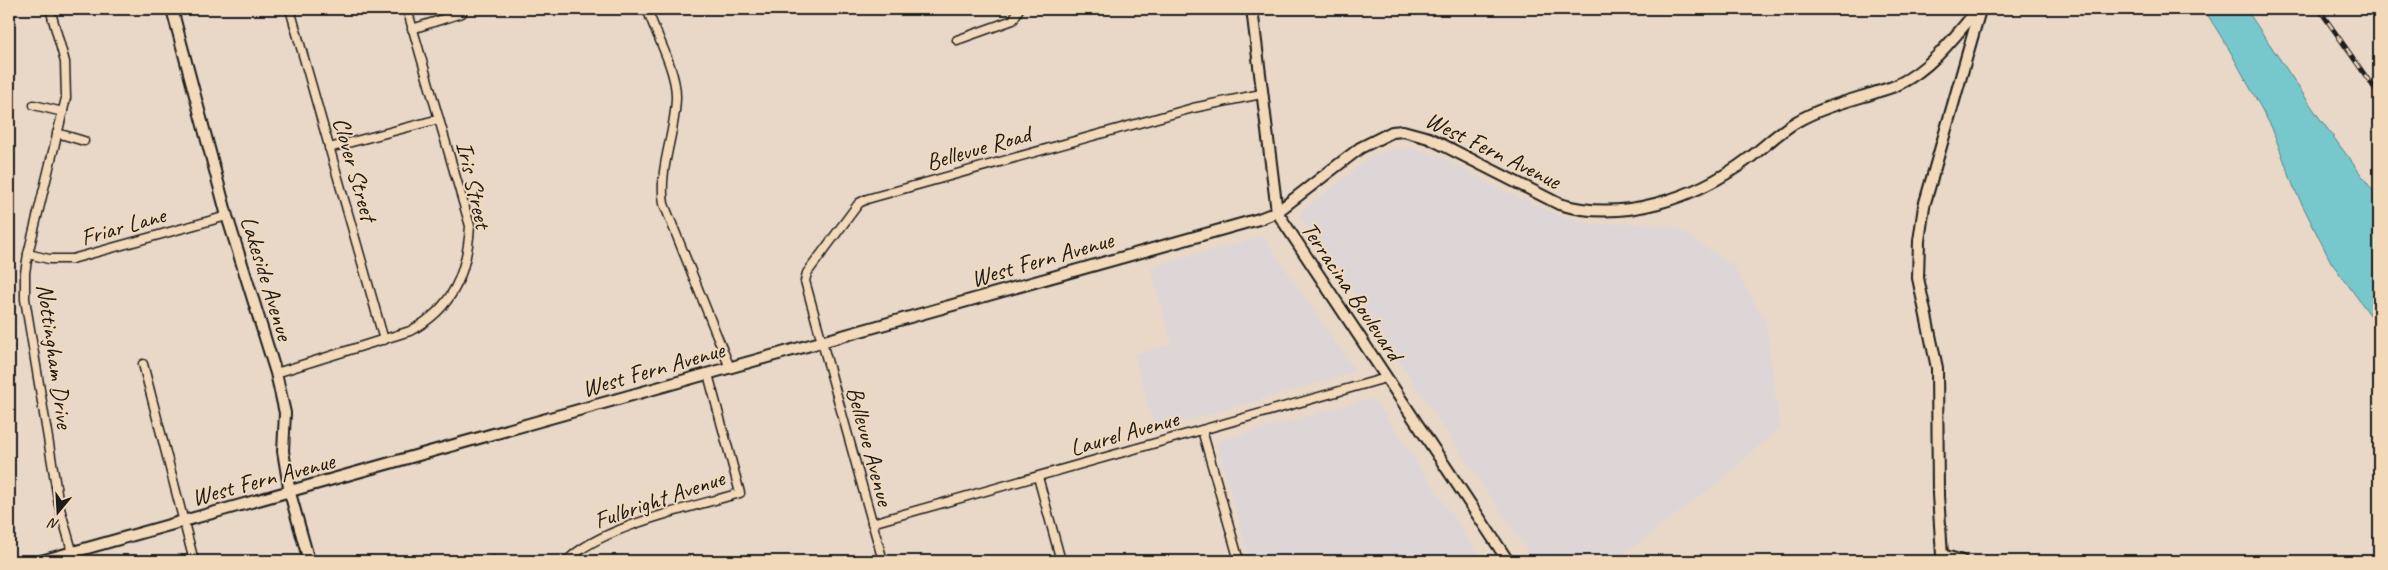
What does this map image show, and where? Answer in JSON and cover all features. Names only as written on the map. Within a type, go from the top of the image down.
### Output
[{"type":"main road","name":"Lakeside Avenue","points":[[172,9],[227,216],[276,373],[285,412],[283,451],[290,493],[309,561]]},
{"type":"main road","name":"Terracina Boulevard","points":[[1252,9],[1277,212],[1508,561]]},
{"type":"main road","name":"West Fern Avenue","points":[[41,561],[74,557],[183,521],[290,493],[822,341],[1259,219],[1277,212],[1360,148],[1392,132],[1403,130],[1429,138],[1559,204],[1577,210],[1613,211],[1665,200],[1721,177],[1795,122],[1819,111],[1898,85],[1923,70],[1939,55],[1979,9]]},
{"type":"main road","points":[[1962,561],[1943,558],[1938,495],[1937,368],[1918,278],[1919,241],[1929,189],[1979,9]]},
{"type":"street","name":"Nottingham Drive","points":[[50,9],[65,62],[66,98],[28,254],[25,273],[25,299],[59,505],[74,557]]},
{"type":"street","name":"Clover Street","points":[[290,9],[384,340]]},
{"type":"street","name":"Iris Street","points":[[276,373],[384,340],[410,331],[430,321],[449,298],[462,275],[468,255],[470,226],[407,9]]},
{"type":"street","points":[[647,9],[674,81],[676,95],[662,192],[664,204],[730,368]]},
{"type":"street","points":[[957,40],[1013,20],[1019,9]]},
{"type":"street","points":[[412,29],[462,13]]},
{"type":"street","name":"Bellevue Road","points":[[822,341],[805,281],[806,273],[859,203],[867,199],[1193,108],[1261,94]]},
{"type":"street","points":[[34,105],[63,112]]},
{"type":"street","points":[[329,148],[439,119]]},
{"type":"street","points":[[57,133],[84,141]]},
{"type":"street","name":"Friar Lane","points":[[28,254],[49,259],[72,259],[227,216]]},
{"type":"street","name":"Bellevue Avenue","points":[[822,341],[883,561]]},
{"type":"street","points":[[143,364],[194,561]]},
{"type":"street","name":"Fulbright Avenue","points":[[567,561],[586,545],[607,535],[740,493],[708,374]]},
{"type":"street","name":"Laurel Avenue","points":[[872,523],[1386,378]]},
{"type":"street","points":[[1202,430],[1240,561]]},
{"type":"street","points":[[1038,477],[1061,561]]},
{"type":"shaded area","points":[[1394,148],[1413,148],[1443,157],[1494,186],[1561,216],[1596,224],[1645,223],[1675,227],[1734,266],[1766,322],[1780,427],[1723,479],[1624,554],[1630,561],[1534,561],[1300,216],[1301,211],[1373,155]]},
{"type":"shaded area","points":[[1263,236],[1354,369],[1353,373],[1155,430],[1134,354],[1172,344],[1150,267]]},
{"type":"shaded area","points":[[1368,399],[1378,404],[1483,561],[1250,561],[1217,446],[1218,441]]},
{"type":"water","points":[[2204,9],[2246,9],[2318,116],[2379,199],[2379,327],[2331,262],[2294,188],[2272,128],[2230,51]]},
{"type":"railway","points":[[2319,9],[2379,95]]}]
